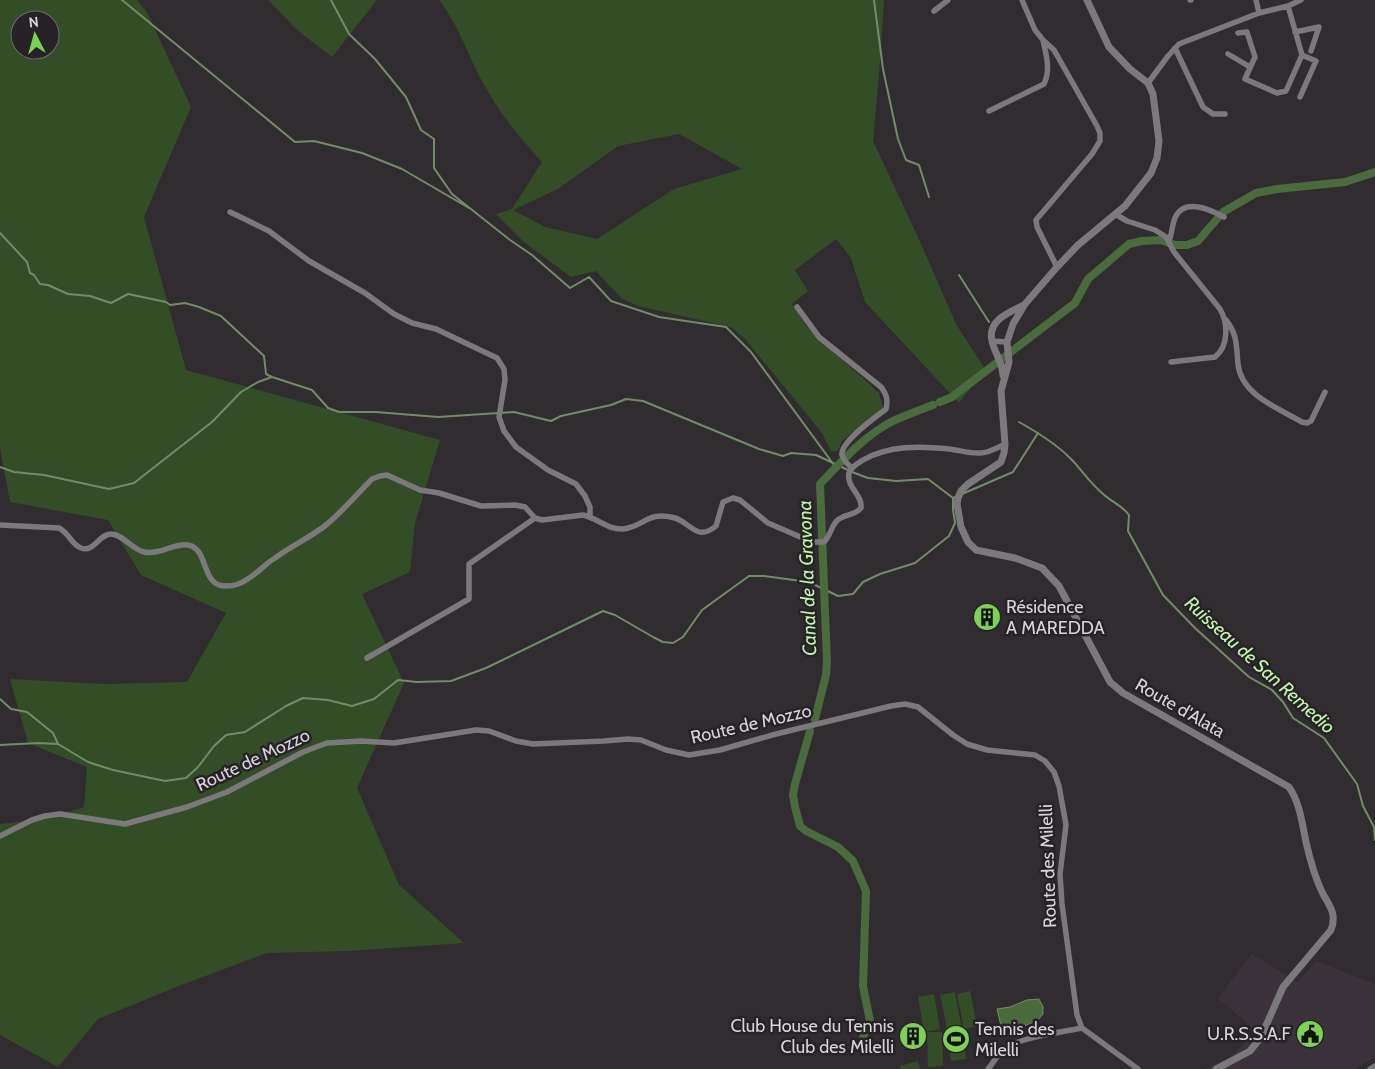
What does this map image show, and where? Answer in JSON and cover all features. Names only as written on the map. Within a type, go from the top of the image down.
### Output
[{"type":"street","points":[[934,11],[948,0]]},
{"type":"street","points":[[1022,0],[1035,30],[1042,40],[1054,50],[1100,134],[1100,141],[1092,154],[1036,220],[1037,227],[1057,267]]},
{"type":"street","points":[[1004,381],[1009,362],[1007,342],[1013,324],[1025,304],[1078,245],[1125,206],[1151,173],[1157,158],[1159,141],[1153,94],[1148,83],[1130,69],[1109,47],[1087,0]]},
{"type":"street","points":[[1256,0],[1259,13]]},
{"type":"street","points":[[1148,83],[1175,48],[1198,36],[1259,13],[1288,6],[1301,0]]},
{"type":"street","points":[[1238,33],[1247,32],[1254,57],[1245,79],[1277,92],[1286,91],[1302,54],[1288,6]]},
{"type":"street","points":[[1295,32],[1319,27],[1311,51]]},
{"type":"street","points":[[989,111],[1044,84],[1048,76],[1048,64],[1042,40]]},
{"type":"street","points":[[1175,48],[1203,107],[1213,114],[1225,114]]},
{"type":"street","points":[[1228,54],[1250,67]]},
{"type":"street","points":[[1300,97],[1316,61],[1302,54]]},
{"type":"street","points":[[1224,217],[1196,206],[1189,206],[1175,217],[1170,241],[1174,252],[1220,309],[1234,330],[1237,342],[1238,366],[1242,379],[1248,388],[1302,422],[1307,423],[1311,421],[1325,392]]},
{"type":"street","points":[[230,212],[269,231],[309,261],[365,292],[394,314],[412,323],[436,329],[497,358],[504,369],[505,380],[499,417],[504,431],[516,447],[548,470],[576,484],[590,507],[590,516]]},
{"type":"street","points":[[1115,214],[1127,221],[1156,230],[1170,241]]},
{"type":"street","points":[[1004,381],[1002,364],[992,341],[991,333],[995,322],[1012,310],[1025,304]]},
{"type":"street","points":[[0,525],[59,528],[65,531],[76,545],[83,549],[91,548],[108,535],[113,534],[134,549],[143,552],[158,553],[182,545],[191,545],[197,550],[212,581],[229,587],[240,584],[256,574],[273,559],[326,525],[372,479],[388,475],[420,490],[439,493],[480,506],[516,505],[525,507],[535,518],[542,520],[583,515],[590,516],[612,528],[622,529],[631,527],[650,517],[676,518],[697,532],[704,533],[716,526],[723,502],[733,498],[746,505],[768,523],[812,542],[824,542],[828,539],[836,522],[841,517],[858,512],[861,508],[860,498],[851,485],[850,471],[842,455],[843,448],[858,432],[886,409],[888,401],[881,387],[819,337],[797,307]]},
{"type":"street","points":[[1171,362],[1215,357],[1219,354],[1224,341],[1225,318]]},
{"type":"street","points":[[992,341],[1007,342]]},
{"type":"street","name":"Route d'Alata","points":[[1004,381],[1001,391],[1005,444],[1001,462],[968,484],[961,491],[958,498],[962,527],[968,542],[976,550],[1015,558],[1042,568],[1059,586],[1110,682],[1123,693],[1289,787],[1296,797],[1311,863],[1323,894],[1331,906],[1334,915],[1331,930],[1284,988],[1261,1037],[1250,1051],[1216,1069]]},
{"type":"street","points":[[850,471],[858,462],[887,449],[948,449],[978,454],[1005,444]]},
{"type":"street","points":[[367,658],[469,599],[469,564],[535,518]]},
{"type":"street","name":"Route de Mozzo","points":[[0,836],[32,820],[45,816],[60,814],[125,824],[187,807],[227,792],[303,752],[327,743],[361,741],[394,743],[476,730],[489,731],[516,742],[533,744],[628,739],[641,740],[677,753],[702,754],[905,704]]},
{"type":"street","name":"Route des Milelli","points":[[905,704],[918,706],[967,744],[987,750],[1035,756],[1044,761],[1054,772],[1059,786],[1066,825],[1060,874],[1062,904],[1073,996],[1077,1016],[1082,1028]]},
{"type":"street","points":[[988,1069],[1005,1048],[1015,1043],[1082,1028],[1138,1069]]},
{"type":"street","points":[[1370,1069],[1375,1066]]},
{"type":"shaded area","points":[[0,0],[137,0],[147,12],[191,107],[144,217],[186,370],[440,440],[415,523],[410,572],[362,594],[404,683],[357,788],[399,885],[464,943],[348,951],[267,953],[98,1019],[58,1067],[0,1035],[0,824],[46,819],[84,807],[87,767],[28,743],[10,679],[105,684],[187,682],[226,613],[141,575],[108,520],[10,502],[0,448]]},
{"type":"shaded area","points":[[268,0],[377,0],[332,57],[297,30]]},
{"type":"shaded area","points":[[439,0],[884,0],[873,141],[956,324],[985,369],[959,403],[865,302],[851,258],[836,239],[795,270],[808,291],[792,304],[807,327],[879,393],[883,408],[842,441],[838,451],[831,451],[822,433],[746,340],[731,327],[638,306],[621,298],[596,271],[571,277],[524,242],[496,214],[512,209],[542,162],[498,108]],"holes":[[[679,134],[742,169],[674,189],[597,239],[545,227],[513,210],[558,189],[618,146]]]},
{"type":"shaded area","points":[[1252,954],[1298,982],[1316,961],[1375,984],[1375,1058],[1354,1069],[1205,1069],[1232,1056],[1256,1031],[1218,998]]},
{"type":"shaded area","points":[[970,991],[977,1026],[964,1029],[957,994]]},
{"type":"shaded area","points":[[955,992],[961,1025],[947,1028],[940,995]]},
{"type":"shaded area","points":[[934,994],[940,1029],[924,1032],[918,997]]},
{"type":"shaded area","points":[[1039,999],[1043,1007],[1043,1014],[1037,1021],[1008,1032],[1001,1026],[997,1009],[1010,1007],[1027,1000]]},
{"type":"shaded area","points":[[962,1027],[966,1059],[951,1061],[947,1029]]},
{"type":"shaded area","points":[[927,1032],[942,1032],[943,1066],[928,1067]]},
{"type":"shaded area","points":[[918,1061],[920,1069],[901,1069],[900,1066]]},
{"type":"waterway","points":[[122,0],[295,142],[314,141],[362,153],[402,169],[469,208]]},
{"type":"waterway","points":[[331,0],[349,34],[375,59],[406,97],[421,130],[434,139],[434,168],[452,194],[532,255],[570,288],[589,277],[611,301],[659,317],[726,327],[751,352],[834,465]]},
{"type":"waterway","points":[[874,0],[883,69],[898,139],[906,160],[919,165],[929,197]]},
{"type":"waterway","name":"Canal de la Gravona","points":[[940,402],[952,397],[1075,303],[1088,279],[1129,244],[1161,240],[1175,245],[1187,245],[1198,241],[1223,212],[1256,193],[1345,182],[1375,172]]},
{"type":"waterway","points":[[0,233],[27,262],[30,273],[34,275],[40,284],[48,285],[68,294],[90,296],[111,303],[128,294],[166,302],[170,305],[185,303],[221,316],[264,356],[266,374],[312,390],[328,408],[339,412],[376,412],[438,417],[514,412],[551,421],[561,416],[611,405],[626,399],[643,401],[759,449],[783,456],[791,453],[816,455],[848,470]]},
{"type":"waterway","points":[[959,275],[989,322]]},
{"type":"waterway","points":[[0,467],[14,472],[44,475],[109,489],[134,483],[212,422],[241,392],[258,382],[272,377]]},
{"type":"waterway","name":"Canal de la Gravona","points":[[815,719],[826,675],[827,662],[820,484],[854,449],[883,427],[933,405]]},
{"type":"waterway","name":"Ruisseau de San Remedio","points":[[1019,422],[1065,453],[1097,489],[1129,515],[1128,531],[1163,595],[1195,628],[1249,677],[1272,690],[1283,702],[1293,718],[1324,738],[1357,784],[1363,806],[1374,827],[1375,840]]},
{"type":"waterway","name":"Ruisseau de San Remedio","points":[[962,494],[1013,472],[1038,433]]},
{"type":"waterway","points":[[852,472],[868,478],[896,481],[928,479],[953,498]]},
{"type":"waterway","name":"Ruisseau de San Remedio","points":[[0,699],[11,709],[27,712],[53,733],[58,744],[88,762],[113,770],[165,781],[186,778],[226,735],[245,732],[286,706],[303,698],[328,700],[352,706],[374,699],[398,680],[417,682],[451,681],[486,668],[603,611],[615,615],[663,642],[673,643],[683,637],[702,610],[749,576],[809,582],[838,596],[853,594],[863,582],[880,574],[915,563],[949,536],[955,523],[953,510],[953,498],[955,497]]},
{"type":"waterway","name":"Canal de la Gravona","points":[[810,731],[795,784],[793,795],[795,807],[800,826],[838,847],[853,861],[866,891],[863,986],[870,1021],[863,1037],[866,1048]]},
{"type":"waterway","points":[[0,745],[58,744]]},
{"type":"place","name":"Résidence A MAREDDA","points":[[987,617]]},
{"type":"place","name":"U.R.S.S.A.F","points":[[1310,1034]]},
{"type":"place","name":"Club House du Tennis Club des Milelli","points":[[913,1036]]},
{"type":"place","name":"Tennis des Milelli","points":[[956,1039]]}]
